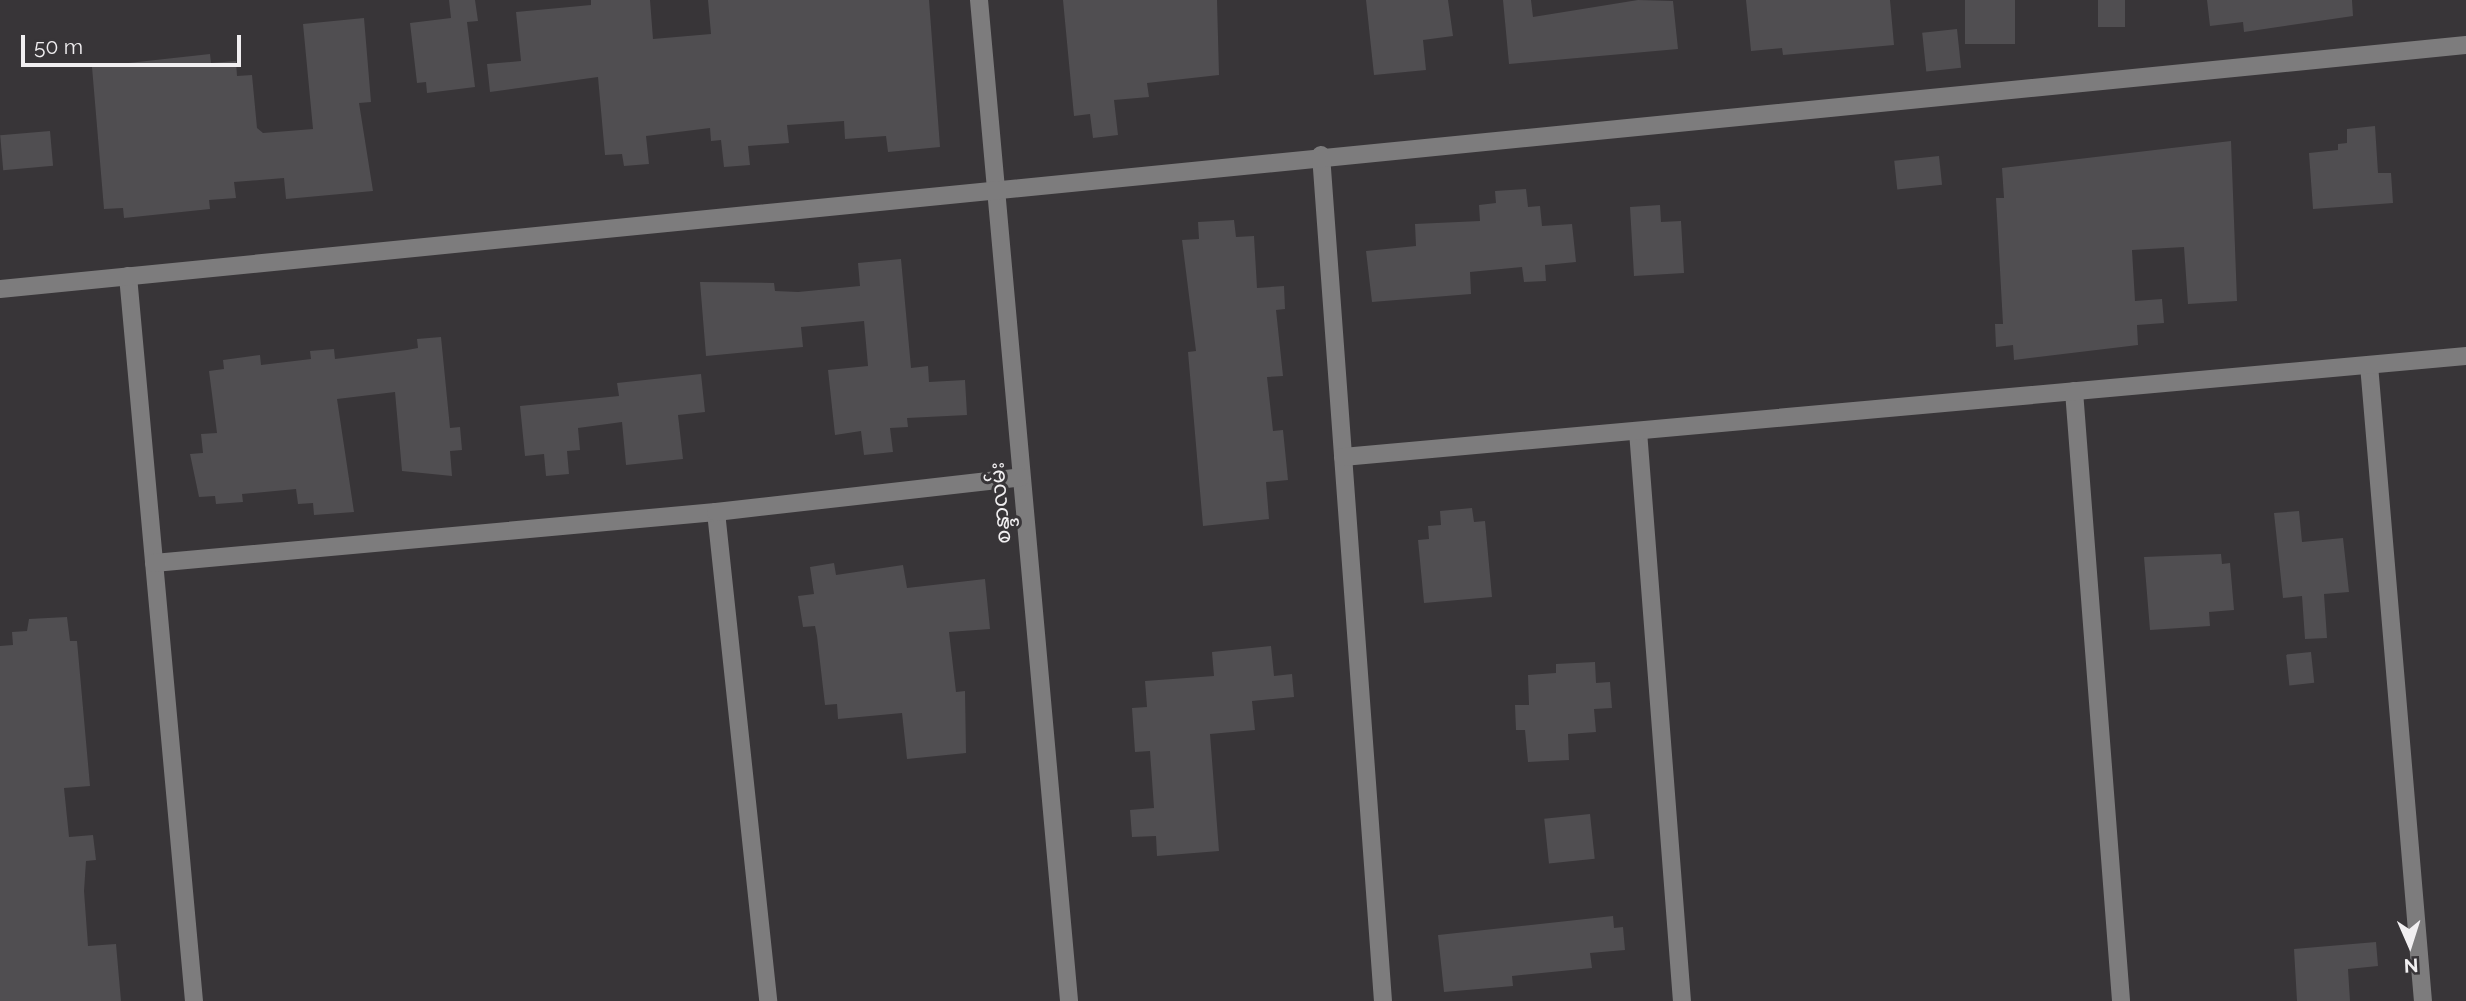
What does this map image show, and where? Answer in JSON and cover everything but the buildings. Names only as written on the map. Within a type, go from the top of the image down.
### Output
[{"type":"street","name":"စန္ဒာလမ်း","points":[[979,0],[1069,1001]]},
{"type":"street","points":[[0,289],[994,186],[2466,45]]},
{"type":"street","points":[[1321,155],[1383,1001]]},
{"type":"street","points":[[128,276],[194,1001]]},
{"type":"street","points":[[1343,457],[2466,356]]},
{"type":"street","points":[[2369,365],[2423,1001]]},
{"type":"street","points":[[2074,391],[2121,1001]]},
{"type":"street","points":[[1638,431],[1682,1001]]},
{"type":"street","points":[[154,563],[716,512],[1021,477]]},
{"type":"street","points":[[716,512],[768,1001]]}]
